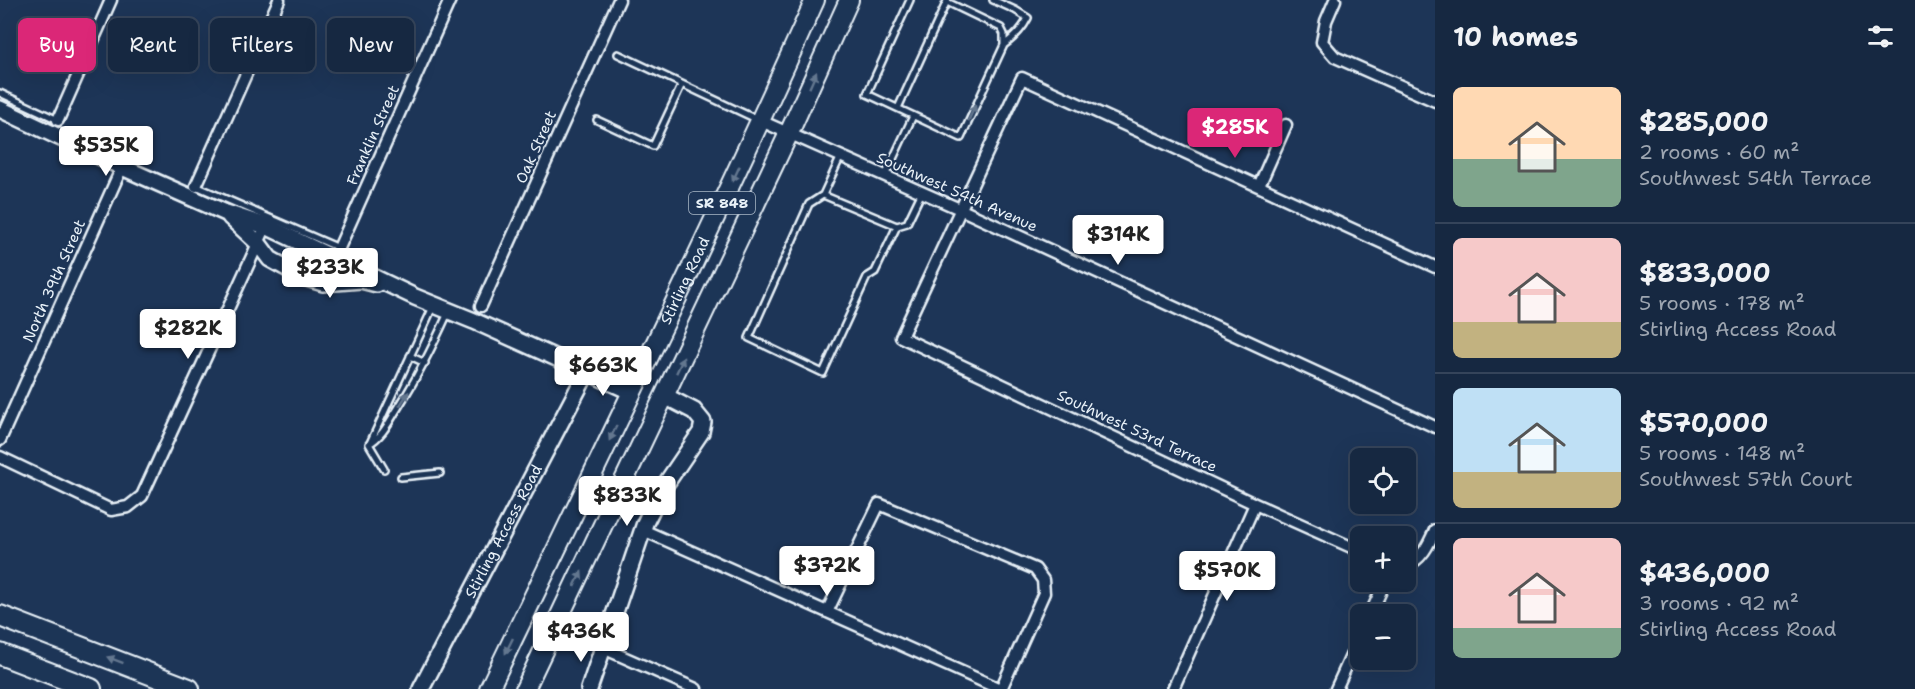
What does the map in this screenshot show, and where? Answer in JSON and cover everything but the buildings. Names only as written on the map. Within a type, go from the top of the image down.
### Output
[{"type":"highway","points":[[0,616],[189,689]]},
{"type":"highway","points":[[0,654],[91,689]]},
{"type":"main road","name":"Stirling Road","points":[[489,689],[761,121],[815,0]]},
{"type":"main road","name":"Stirling Road","points":[[525,689],[789,134],[849,0]]},
{"type":"street","points":[[58,120],[111,0]]},
{"type":"street","points":[[196,186],[279,0]]},
{"type":"street","name":"Franklin Street","points":[[339,248],[450,0]]},
{"type":"street","name":"Oak Street","points":[[481,306],[619,0]]},
{"type":"street","points":[[1335,0],[1326,21],[1322,42],[1335,57],[1435,101]]},
{"type":"street","points":[[962,210],[1022,78],[1435,267]]},
{"type":"street","points":[[0,110],[226,213],[266,226],[448,312],[474,321],[632,392]]},
{"type":"street","name":"Southwest 54th Avenue","points":[[761,121],[962,210],[1435,427]]},
{"type":"street","points":[[1259,186],[1286,125]]},
{"type":"street","name":"North 39th Street","points":[[0,440],[122,167]]},
{"type":"street","name":"Southwest 53rd Terrace","points":[[962,210],[901,337],[1350,546]]},
{"type":"street","points":[[226,213],[258,243],[270,259],[303,278],[323,283],[361,280],[404,291]]},
{"type":"street","points":[[0,457],[111,510],[128,507],[142,496],[266,226]]},
{"type":"street","name":"Stirling Access Road","points":[[421,689],[587,372]]},
{"type":"street","points":[[590,689],[643,530],[661,491],[701,432],[703,422],[694,411],[665,396]]},
{"type":"street","points":[[643,530],[827,612],[1000,689],[1044,593],[1043,580],[1035,569],[879,504],[827,612]]},
{"type":"street","points":[[1173,689],[1256,504]]},
{"type":"street","points":[[1416,558],[1426,550],[1435,530]]},
{"type":"street","points":[[603,648],[696,689]]},
{"type":"street","points":[[1336,689],[1350,658]]},
{"type":"lane","points":[[898,108],[947,1],[1001,28],[1004,34],[1004,45],[961,138],[867,94],[910,0]]},
{"type":"lane","points":[[993,0],[1028,18],[1014,38],[1004,45]]},
{"type":"lane","points":[[618,54],[761,121]]},
{"type":"lane","points":[[597,120],[653,146],[682,84]]},
{"type":"lane","points":[[0,93],[58,120]]},
{"type":"lane","points":[[885,176],[913,116]]},
{"type":"lane","points":[[841,156],[823,195],[809,204],[749,338],[823,373],[867,277],[875,272],[897,226]]},
{"type":"lane","points":[[196,186],[339,248]]},
{"type":"lane","points":[[823,195],[897,226],[907,223],[922,192]]},
{"type":"lane","points":[[369,444],[434,305]]},
{"type":"lane","points":[[369,444],[379,438],[425,363],[448,312]]},
{"type":"lane","points":[[410,357],[425,363]]},
{"type":"lane","points":[[369,444],[384,469]]},
{"type":"lane","points":[[401,477],[440,473]]}]
